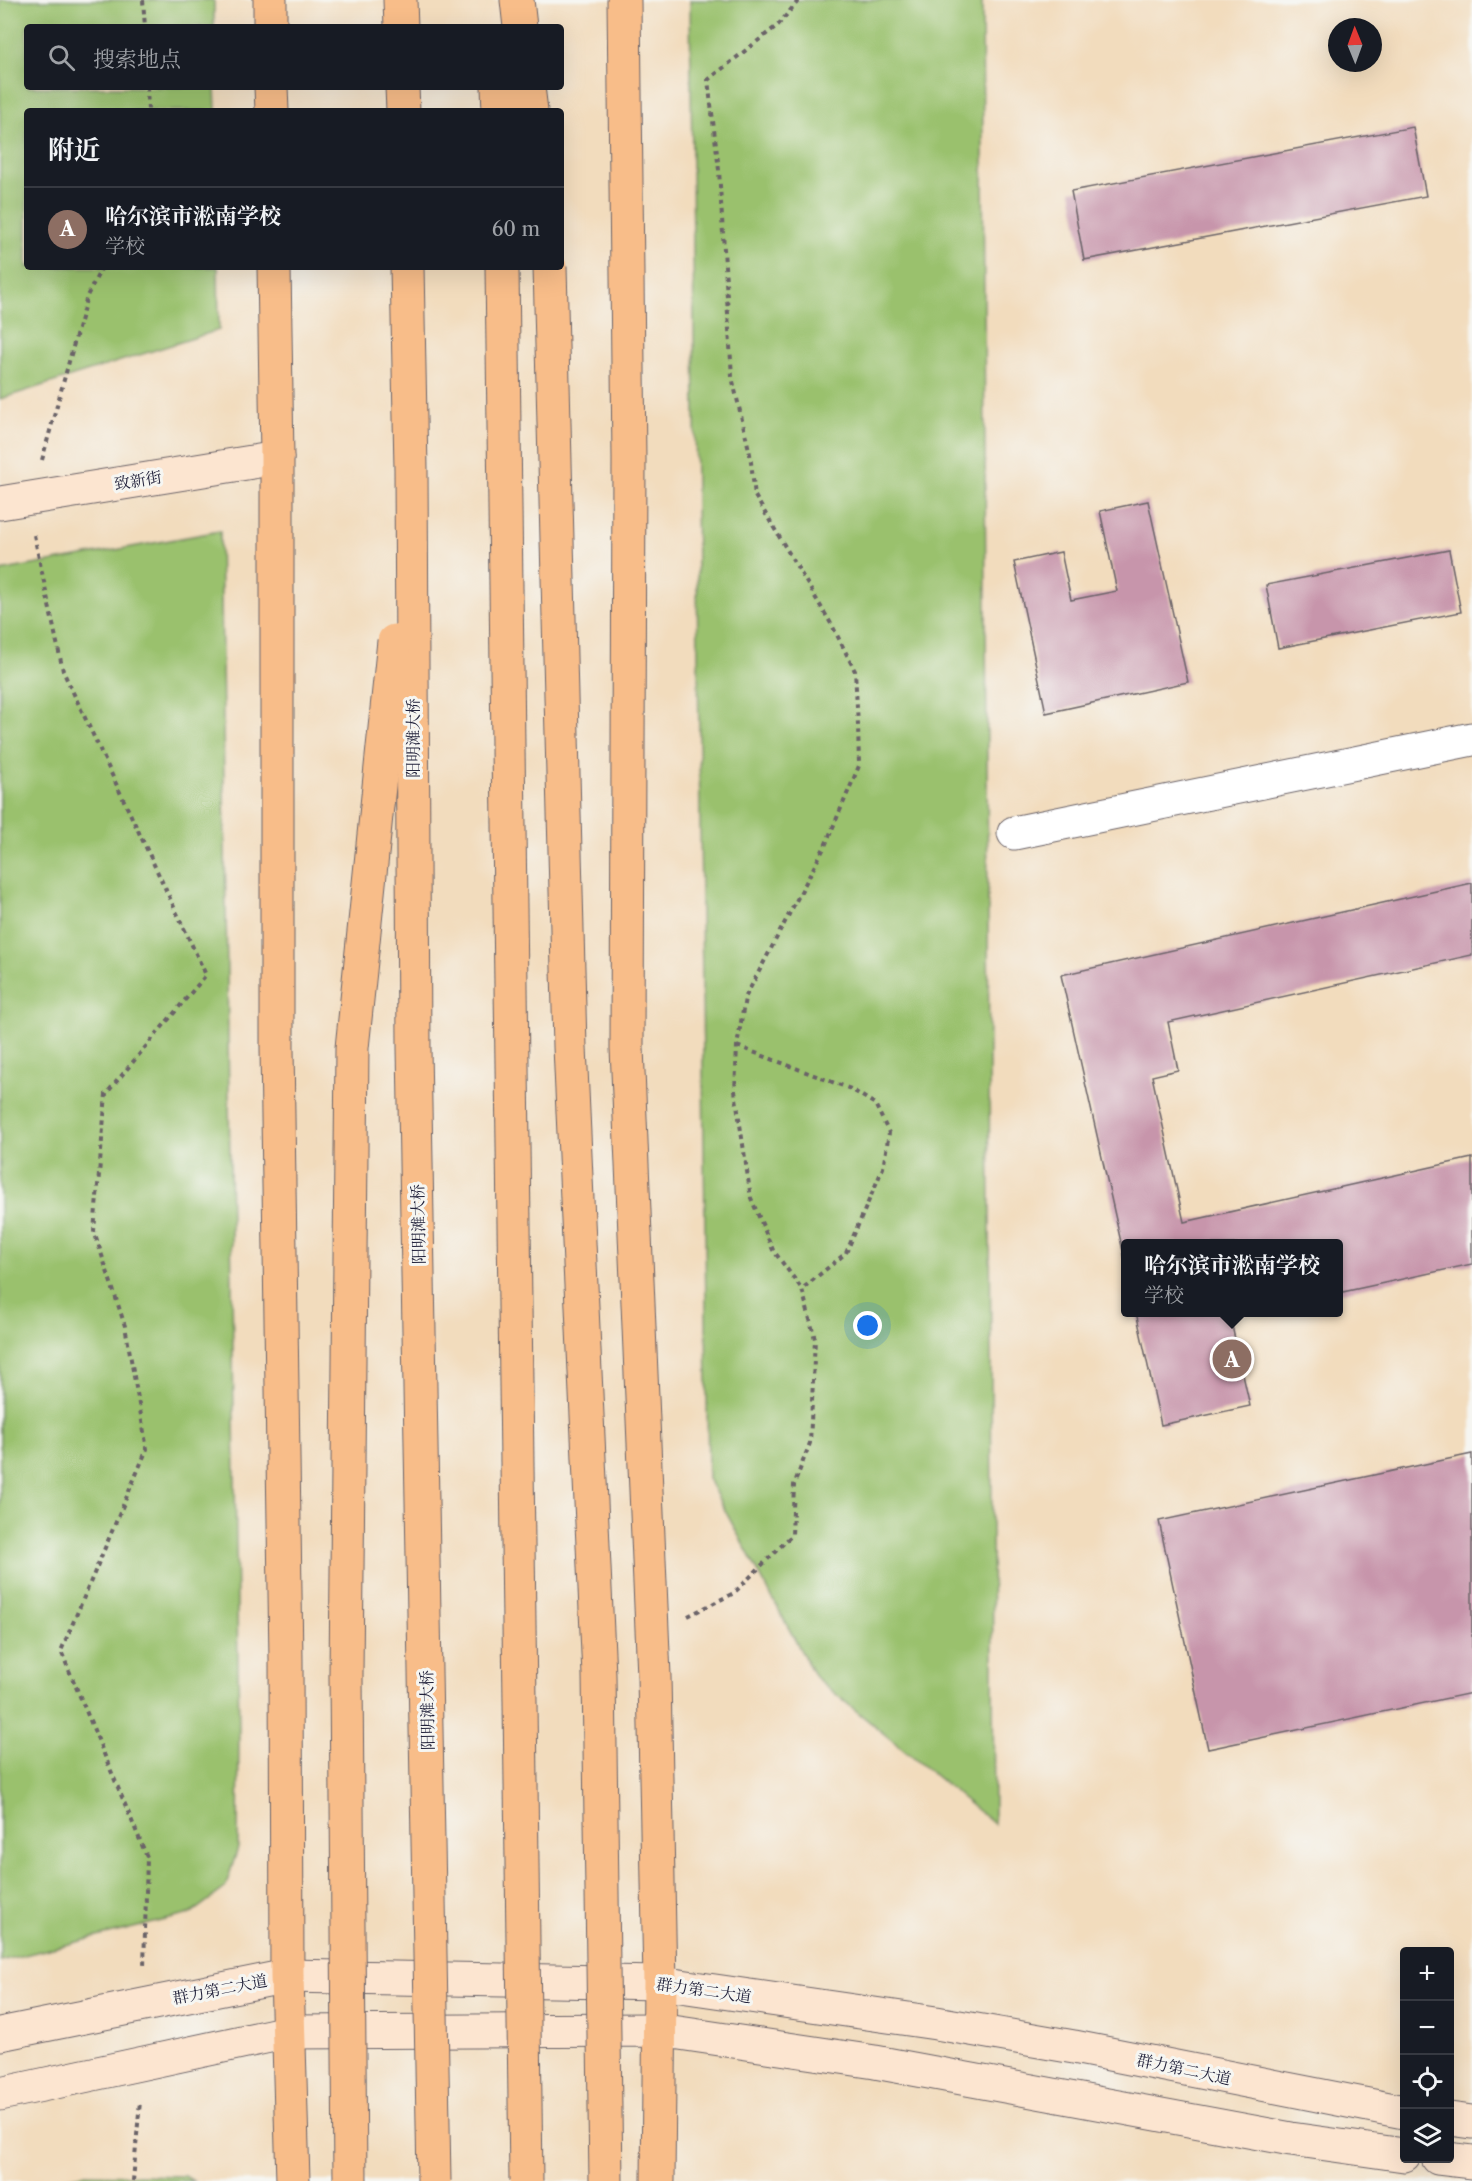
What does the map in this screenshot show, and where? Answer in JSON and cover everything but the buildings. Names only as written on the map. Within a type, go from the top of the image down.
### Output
[{"type":"highway","points":[[270,0],[270,24]]},
{"type":"highway","points":[[400,0],[401,24]]},
{"type":"highway","points":[[496,0],[497,24]]},
{"type":"highway","points":[[517,0],[520,24]]},
{"type":"highway","points":[[624,0],[629,459],[627,1048],[652,1634],[660,1983],[658,2181]]},
{"type":"highway","points":[[271,90],[272,108]]},
{"type":"highway","points":[[402,90],[403,108]]},
{"type":"highway","points":[[498,90],[499,108]]},
{"type":"highway","points":[[528,90],[531,108]]},
{"type":"highway","points":[[274,270],[277,468],[278,1048],[286,1660],[287,1976],[293,2181]]},
{"type":"highway","name":"阳明滩大桥","points":[[407,270],[411,469],[414,1048],[434,2181]]},
{"type":"highway","points":[[502,270],[526,2181]]},
{"type":"highway","points":[[550,270],[570,1047],[600,1675],[606,2181]]},
{"type":"highway","points":[[350,2181],[346,1664],[352,1048],[411,469]]},
{"type":"main road","name":"致新街","points":[[0,503],[21,512],[277,468]]},
{"type":"main road","name":"群力第二大道","points":[[0,2034],[287,1976],[660,1983],[1028,2039],[1400,2111]]},
{"type":"main road","points":[[0,2094],[144,2065],[288,2032],[659,2030],[886,2064],[1246,2131],[1400,2154]]},
{"type":"main road","points":[[1454,2120],[1472,2122]]},
{"type":"main road","points":[[1454,2160],[1472,2162]]},
{"type":"street","points":[[1014,833],[1472,739]]},
{"type":"path","points":[[143,0],[145,24]]},
{"type":"path","points":[[652,1634],[734,1593],[792,1535],[794,1485],[810,1443],[815,1339],[802,1289],[773,1250],[751,1198],[735,1090],[736,1046],[745,999],[825,846],[859,766],[855,671],[833,627],[755,496],[750,454],[732,377],[719,170],[708,80],[778,25],[799,0]]},
{"type":"path","points":[[147,90],[148,108]]},
{"type":"path","points":[[100,270],[87,296],[21,512],[63,671],[206,975],[106,1094],[94,1231],[125,1326],[147,1449],[61,1651],[147,1857],[143,2004]]},
{"type":"path","points":[[736,1046],[850,1089],[875,1104],[889,1132],[883,1168],[846,1253],[802,1289]]},
{"type":"path","points":[[133,2181],[144,2065]]},
{"type":"green space","points":[[0,0],[214,0],[214,24],[24,24],[24,90],[215,90],[216,108],[24,108],[24,270],[218,270],[219,330],[0,399]]},
{"type":"green space","points":[[690,0],[982,0],[994,1824],[815,1677],[708,1479]]},
{"type":"green space","points":[[220,531],[239,1730],[238,1848],[225,1888],[190,1914],[0,1961],[0,571]]},
{"type":"green space","points":[[84,2174],[185,2176],[193,2181],[50,2181]]},
{"type":"place","name":"哈尔滨市淞南学校","points":[[1232,1359]]}]
